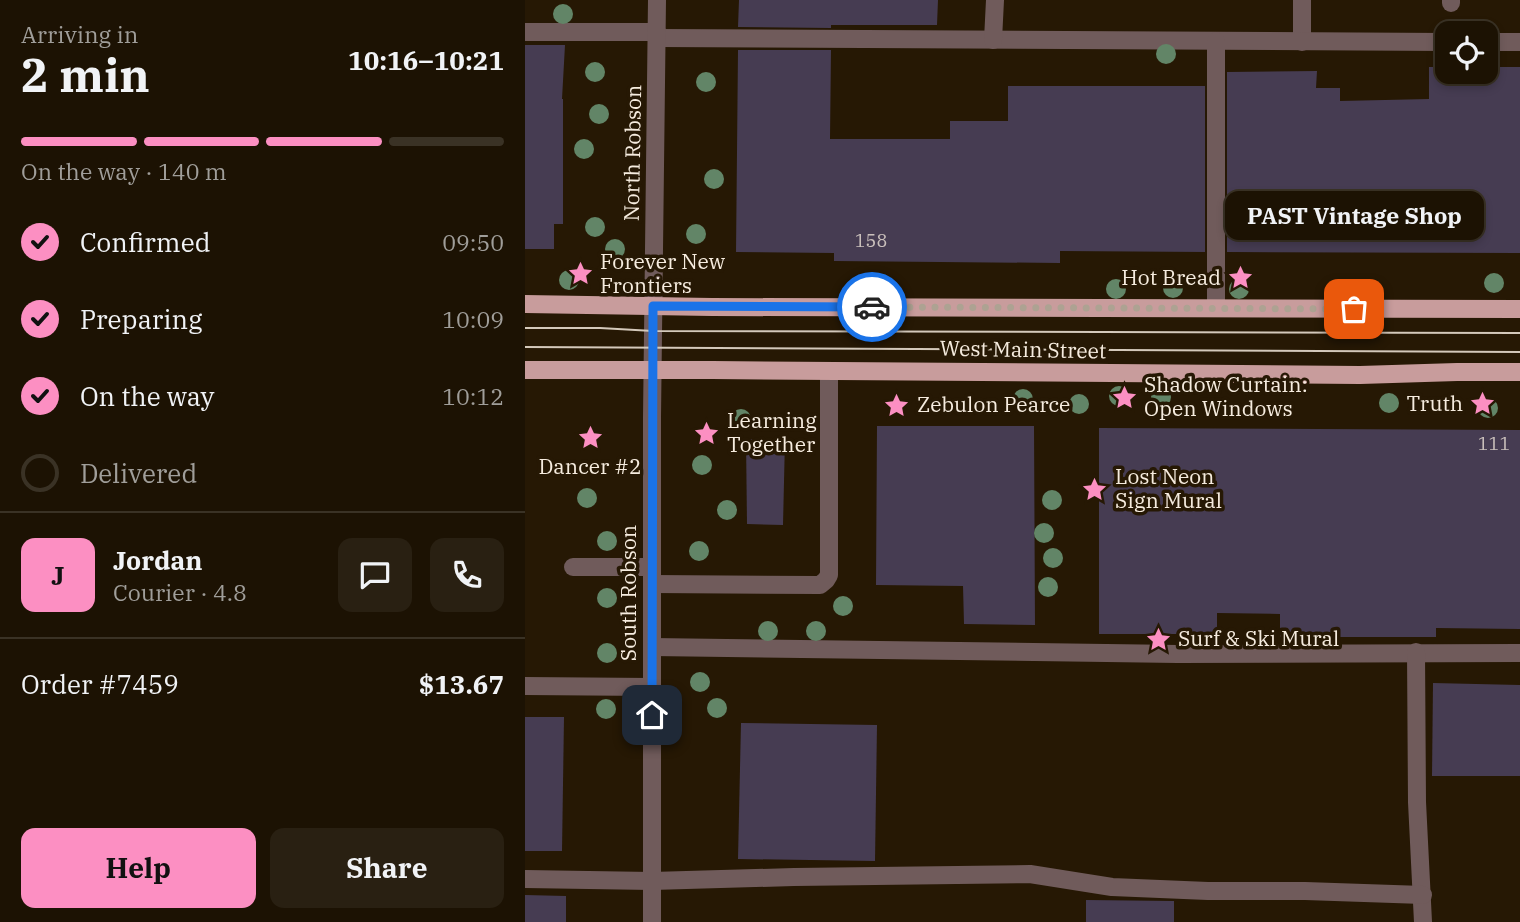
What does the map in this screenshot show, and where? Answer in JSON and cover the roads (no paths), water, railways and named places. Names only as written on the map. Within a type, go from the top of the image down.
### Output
[{"type":"main road","name":"West Main Street","points":[[525,304],[1520,309]]},
{"type":"main road","name":"West Main Street","points":[[525,370],[1346,375],[1520,372]]},
{"type":"street","name":"North Robson","points":[[653,306],[657,0]]},
{"type":"street","points":[[993,40],[995,0]]},
{"type":"street","points":[[1302,0],[1302,41]]},
{"type":"street","points":[[525,32],[993,40],[1435,42]]},
{"type":"street","points":[[1216,41],[1216,308]]},
{"type":"street","points":[[1498,42],[1520,42]]},
{"type":"street","name":"South Robson","points":[[652,922],[653,306]]},
{"type":"street","points":[[573,567],[652,576],[820,584],[826,580],[829,575],[829,371]]},
{"type":"street","points":[[652,647],[1178,654],[1520,653]]},
{"type":"street","points":[[1416,652],[1417,802],[1423,922]]},
{"type":"street","points":[[525,686],[652,687]]},
{"type":"street","points":[[525,879],[652,881],[1030,874],[1112,887],[1423,895]]},
{"type":"tram line","points":[[525,328],[653,331],[1520,333]]},
{"type":"tram line","points":[[525,347],[1520,352]]},
{"type":"place","name":"Forever New Frontiers","points":[[580,274]]},
{"type":"place","name":"Hot Bread","points":[[1241,278]]},
{"type":"place","name":"PAST Vintage Shop","points":[[1354,309]]},
{"type":"place","name":"Shadow Curtain: Open Windows","points":[[1124,397]]},
{"type":"place","name":"Truth","points":[[1483,404]]},
{"type":"place","name":"Zebulon Pearce","points":[[897,405]]},
{"type":"place","name":"Learning Together","points":[[707,433]]},
{"type":"place","name":"Dancer #2","points":[[590,438]]},
{"type":"place","name":"Lost Neon Sign Mural","points":[[1095,489]]},
{"type":"place","name":"Surf & Ski Mural","points":[[1158,639]]}]
